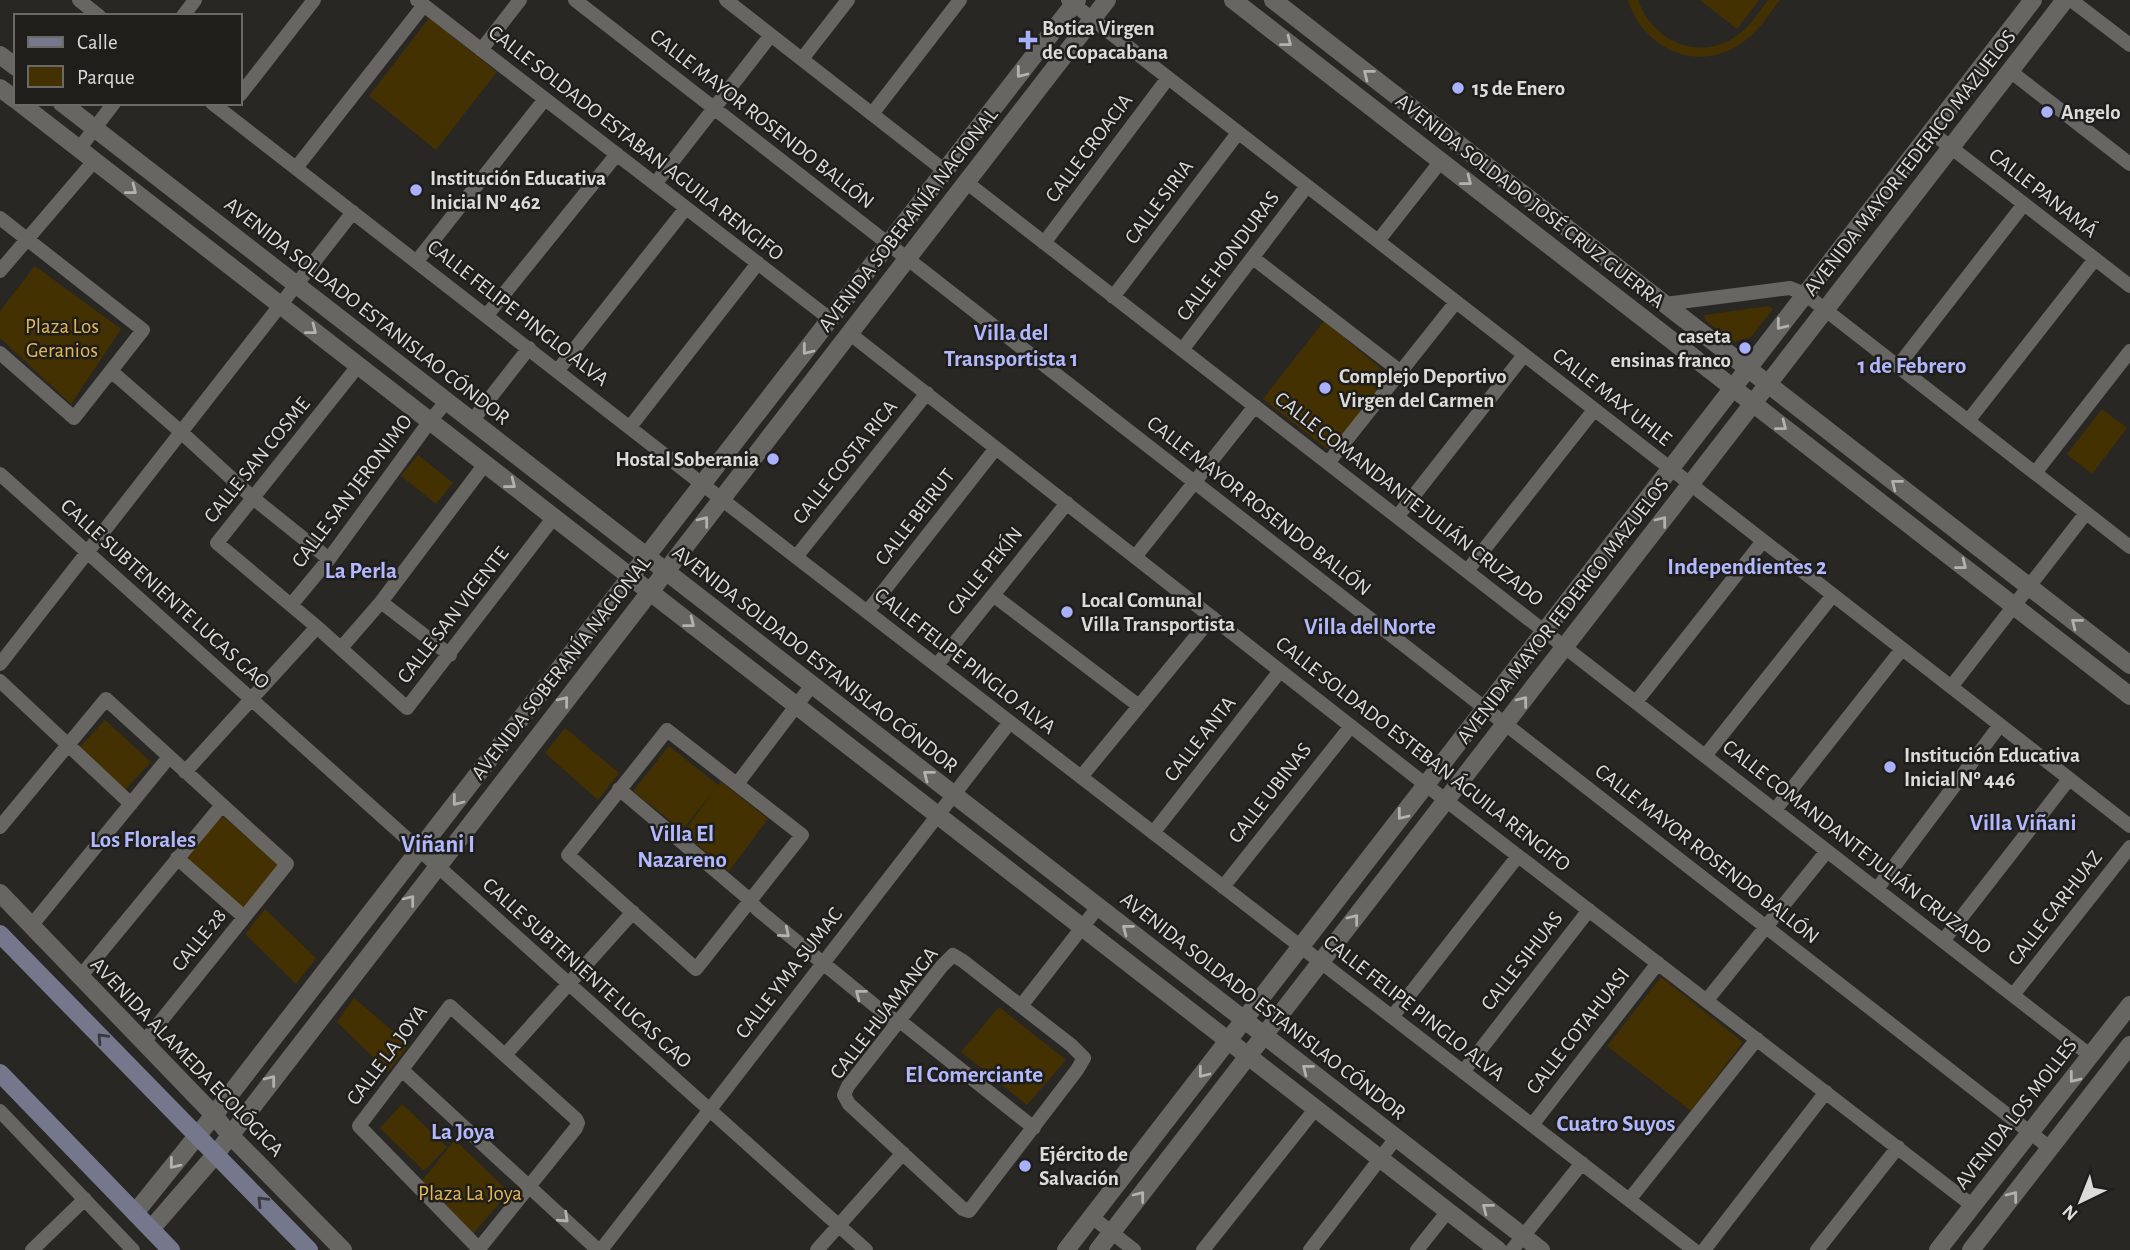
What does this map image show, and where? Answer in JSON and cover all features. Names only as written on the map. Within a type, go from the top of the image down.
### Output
[{"type":"main road","points":[[0,934],[309,1250]]},
{"type":"main road","points":[[0,1074],[171,1250]]},
{"type":"street","points":[[79,0],[97,14]]},
{"type":"street","points":[[242,92],[314,0]]},
{"type":"street","points":[[481,50],[520,0]]},
{"type":"street","name":"CALLE MAYOR ROSENDO BALLÓN","points":[[575,0],[2050,1148]]},
{"type":"street","points":[[802,59],[848,0]]},
{"type":"street","points":[[872,114],[960,0]]},
{"type":"street","name":"AVENIDA SOBERANÍA NACIONAL","points":[[150,1229],[216,1154],[1107,0]]},
{"type":"street","name":"AVENIDA SOLDADO JOSÉ CRUZ GUERRA","points":[[1233,0],[2130,695]]},
{"type":"street","name":"AVENIDA SOLDADO JOSÉ CRUZ GUERRA","points":[[1273,0],[2130,665]]},
{"type":"street","name":"AVENIDA MAYOR FEDERICO MAZUELOS","points":[[1066,1250],[2033,0]]},
{"type":"street","name":"AVENIDA MAYOR FEDERICO MAZUELOS","points":[[1098,1250],[2065,0]]},
{"type":"street","points":[[2071,0],[2130,45]]},
{"type":"street","points":[[732,2],[945,171]]},
{"type":"street","name":"AVENIDA SOBERANÍA NACIONAL","points":[[135,1213],[647,557],[1073,2]]},
{"type":"street","name":"CALLE MAX UHLE","points":[[1073,2],[2130,827]]},
{"type":"street","points":[[296,167],[420,3]]},
{"type":"street","name":"CALLE SOLDADO ESTABAN AGUILA RENGIFO","points":[[420,3],[830,319]]},
{"type":"street","points":[[655,184],[771,35]]},
{"type":"street","points":[[0,55],[14,66]]},
{"type":"street","points":[[2010,71],[2130,164]]},
{"type":"street","name":"CALLE CROACIA","points":[[1044,243],[1168,78]]},
{"type":"street","points":[[0,88],[14,99]]},
{"type":"street","points":[[417,261],[545,99]]},
{"type":"street","points":[[22,105],[1499,1250]]},
{"type":"street","name":"AVENIDA SOLDADO ESTANISLAO CÓNDOR","points":[[64,105],[1396,1138],[1518,1243],[1541,1250]]},
{"type":"street","points":[[79,149],[112,105]]},
{"type":"street","name":"CALLE FELIPE PINGLO ALVA","points":[[229,108],[296,167],[353,212],[1694,1250]]},
{"type":"street","name":"CALLE PANAMÁ","points":[[1931,132],[2130,286]]},
{"type":"street","name":"CALLE SIRIA","points":[[1113,297],[1238,133]]},
{"type":"street","points":[[487,316],[617,154]]},
{"type":"street","points":[[0,271],[94,161]]},
{"type":"street","points":[[1378,242],[1441,161]]},
{"type":"street","name":"CALLE COMANDANTE JULIÁN CRUZADO","points":[[966,182],[2091,1056]]},
{"type":"street","name":"CALLE HONDURAS","points":[[1182,350],[1307,186]]},
{"type":"street","points":[[1898,366],[2024,204]]},
{"type":"street","points":[[558,370],[686,208]]},
{"type":"street","points":[[0,664],[353,212]]},
{"type":"street","points":[[0,218],[143,330],[74,418],[0,353]]},
{"type":"street","points":[[1252,258],[1401,372]]},
{"type":"street","points":[[1968,421],[2095,259]]},
{"type":"street","points":[[630,426],[758,263]]},
{"type":"street","points":[[1665,304],[1790,288],[1805,294],[2130,547]]},
{"type":"street","points":[[1328,464],[1456,303]]},
{"type":"street","name":"CALLE SOLDADO ESTEBAN ÁGUILA RENGIFO","points":[[849,333],[1350,726],[1973,1206]]},
{"type":"street","points":[[472,421],[529,348]]},
{"type":"street","points":[[2035,473],[2130,351]]},
{"type":"street","points":[[1397,517],[1524,355]]},
{"type":"street","name":"CALLE SAN COSME","points":[[317,627],[217,543],[358,366]]},
{"type":"street","points":[[111,371],[253,498],[329,559]]},
{"type":"street","name":"CALLE COSTA RICA","points":[[796,557],[927,393]]},
{"type":"street","name":"CALLE SAN JERONIMO","points":[[291,606],[446,401]]},
{"type":"street","points":[[1135,557],[1255,407]]},
{"type":"street","points":[[1467,571],[1594,410]]},
{"type":"street","name":"CALLE BEIRUT","points":[[867,612],[996,447]]},
{"type":"street","points":[[341,649],[485,464]]},
{"type":"street","name":"CALLE SUBTENIENTE LUCAS GAO","points":[[0,474],[866,1250]]},
{"type":"street","name":"CALLE PEKÍN","points":[[937,665],[1067,503]]},
{"type":"street","points":[[1951,687],[2086,513]]},
{"type":"street","name":"CALLE SAN VICENTE","points":[[317,627],[407,708],[554,517]]},
{"type":"street","points":[[1636,702],[1763,541]]},
{"type":"street","points":[[993,594],[1139,706]]},
{"type":"street","points":[[1705,756],[1833,595]]},
{"type":"street","points":[[381,601],[450,654]]},
{"type":"street","points":[[1081,777],[1212,617]]},
{"type":"street","points":[[185,772],[317,627]]},
{"type":"street","points":[[1775,810],[1902,649]]},
{"type":"street","name":"CALLE ANTA","points":[[1153,833],[1280,671]]},
{"type":"street","points":[[0,681],[131,804]]},
{"type":"street","points":[[737,784],[812,685]]},
{"type":"street","points":[[0,827],[106,699],[222,805],[80,977]]},
{"type":"street","points":[[525,714],[542,730]]},
{"type":"street","name":"CALLE YMA SUMAC","points":[[599,1250],[1010,722]]},
{"type":"street","points":[[1877,889],[2000,725]]},
{"type":"street","name":"CALLE UBINAS","points":[[1223,887],[1350,726]]},
{"type":"street","points":[[667,730],[737,784],[802,835],[696,969],[568,855],[667,730]]},
{"type":"street","points":[[31,926],[169,757]]},
{"type":"street","points":[[1943,941],[2069,779]]},
{"type":"street","points":[[619,789],[822,964],[890,1018],[900,1021],[1034,1128]]},
{"type":"street","name":"CALLE 28","points":[[144,1042],[287,864],[222,805]]},
{"type":"street","name":"CALLE CARHUAZ","points":[[2013,995],[2130,846]]},
{"type":"street","points":[[1707,1000],[1827,851]]},
{"type":"street","points":[[1392,1017],[1518,856]]},
{"type":"street","points":[[177,859],[244,917]]},
{"type":"street","name":"AVENIDA ALAMEDA ECOLÓGICA","points":[[0,893],[343,1250]]},
{"type":"street","points":[[817,1250],[903,1153],[963,1209],[969,1211],[1084,1058],[1021,1006],[1098,907]]},
{"type":"street","name":"CALLE SIHUAS","points":[[1463,1072],[1589,910]]},
{"type":"street","points":[[478,1249],[578,1123],[505,1055],[633,912]]},
{"type":"street","name":"CALLE HUAMANGA","points":[[903,1153],[849,1104],[845,1091],[942,966],[953,955],[1021,1006]]},
{"type":"street","name":"CALLE COTAHUASI","points":[[1532,1125],[1658,963]]},
{"type":"street","points":[[310,992],[328,1007]]},
{"type":"street","name":"AVENIDA LOS MOLLES","points":[[1938,1250],[2130,1005]]},
{"type":"street","name":"CALLE LA JOYA","points":[[478,1249],[359,1126],[450,1006],[505,1055]]},
{"type":"street","points":[[1629,1200],[1757,1039]]},
{"type":"street","points":[[1971,1250],[2130,1045]]},
{"type":"street","points":[[402,1070],[599,1250]]},
{"type":"street","points":[[1704,1250],[1826,1092]]},
{"type":"street","points":[[1203,1250],[1316,1108]]},
{"type":"street","points":[[0,1111],[133,1250]]},
{"type":"street","points":[[1310,1250],[1396,1138]]},
{"type":"street","points":[[1817,1250],[1898,1147]]},
{"type":"street","points":[[1518,1243],[1582,1163]]},
{"type":"street","points":[[32,1250],[85,1199]]},
{"type":"street","points":[[1417,1250],[1448,1211]]},
{"type":"street","points":[[1092,1217],[1134,1250]]},
{"type":"green space","points":[[1628,0],[1638,0],[1654,26],[1665,36],[1691,47],[1706,47],[1735,37],[1749,25],[1768,0],[1780,0],[1746,40],[1723,53],[1706,57],[1689,56],[1658,43],[1635,17]]},
{"type":"green space","points":[[1700,0],[1759,0],[1737,29]]},
{"type":"green space","points":[[429,18],[497,72],[436,150],[369,96]]},
{"type":"green space","name":"Plaza Los Geranios","points":[[35,266],[121,329],[71,404],[0,338],[0,311]]},
{"type":"green space","points":[[1769,306],[1773,309],[1751,337],[1733,342],[1705,320],[1704,315]]},
{"type":"green space","name":"Complejo Deportivo Virgen del Carmen","points":[[1324,321],[1386,373],[1387,378],[1333,448],[1327,449],[1263,399]]},
{"type":"green space","points":[[2102,409],[2127,428],[2092,474],[2067,454]]},
{"type":"green space","points":[[418,455],[453,483],[436,504],[401,476]]},
{"type":"green space","points":[[105,720],[151,762],[124,791],[78,749]]},
{"type":"green space","points":[[565,728],[619,773],[598,800],[545,753]]},
{"type":"green space","points":[[669,746],[718,785],[721,782],[768,819],[729,871],[683,833],[713,792],[682,830],[633,791]]},
{"type":"green space","points":[[224,817],[277,864],[278,871],[247,910],[186,861],[217,819]]},
{"type":"green space","points":[[265,909],[316,958],[296,984],[245,934]]},
{"type":"green space","points":[[1661,977],[1743,1042],[1691,1111],[1607,1046]]},
{"type":"green space","points":[[354,998],[409,1045],[388,1072],[337,1022]]},
{"type":"green space","points":[[999,1007],[1066,1060],[1027,1105],[961,1052]]},
{"type":"green space","points":[[402,1104],[447,1147],[424,1171],[380,1128]]},
{"type":"green space","name":"Plaza La Joya","points":[[455,1140],[509,1192],[473,1234],[420,1183]]},
{"type":"place","name":"Botica Virgen de Copacabana","points":[[1028,40]]},
{"type":"place","name":"15 de Enero","points":[[1458,88]]},
{"type":"place","name":"Angelo","points":[[2047,112]]},
{"type":"place","name":"Institución Educativa Inicial Nº 462","points":[[416,190]]},
{"type":"place","name":"caseta ensinas franco","points":[[1745,348]]},
{"type":"place","name":"Complejo Deportivo Virgen del Carmen","points":[[1325,388]]},
{"type":"place","name":"Hostal Soberania","points":[[773,459]]},
{"type":"place","name":"Local Comunal Villa Transportista","points":[[1067,612]]},
{"type":"place","name":"Institución Educativa Inicial Nº 446","points":[[1890,767]]},
{"type":"place","name":"Ejército de Salvación","points":[[1025,1166]]},
{"type":"district","name":"Villa del Transportista 1","points":[[1011,346]]},
{"type":"district","name":"1 de Febrero","points":[[1912,366]]},
{"type":"district","name":"Independientes 2","points":[[1747,567]]},
{"type":"district","name":"La Perla","points":[[361,571]]},
{"type":"district","name":"Villa del Norte","points":[[1370,627]]},
{"type":"district","name":"Villa Viñani","points":[[2023,823]]},
{"type":"district","name":"Los Florales","points":[[143,840]]},
{"type":"district","name":"Viñani I","points":[[438,845]]},
{"type":"district","name":"Villa El Nazareno","points":[[682,847]]},
{"type":"district","name":"El Comerciante","points":[[974,1075]]},
{"type":"district","name":"Cuatro Suyos","points":[[1616,1124]]},
{"type":"district","name":"La Joya","points":[[463,1132]]}]
